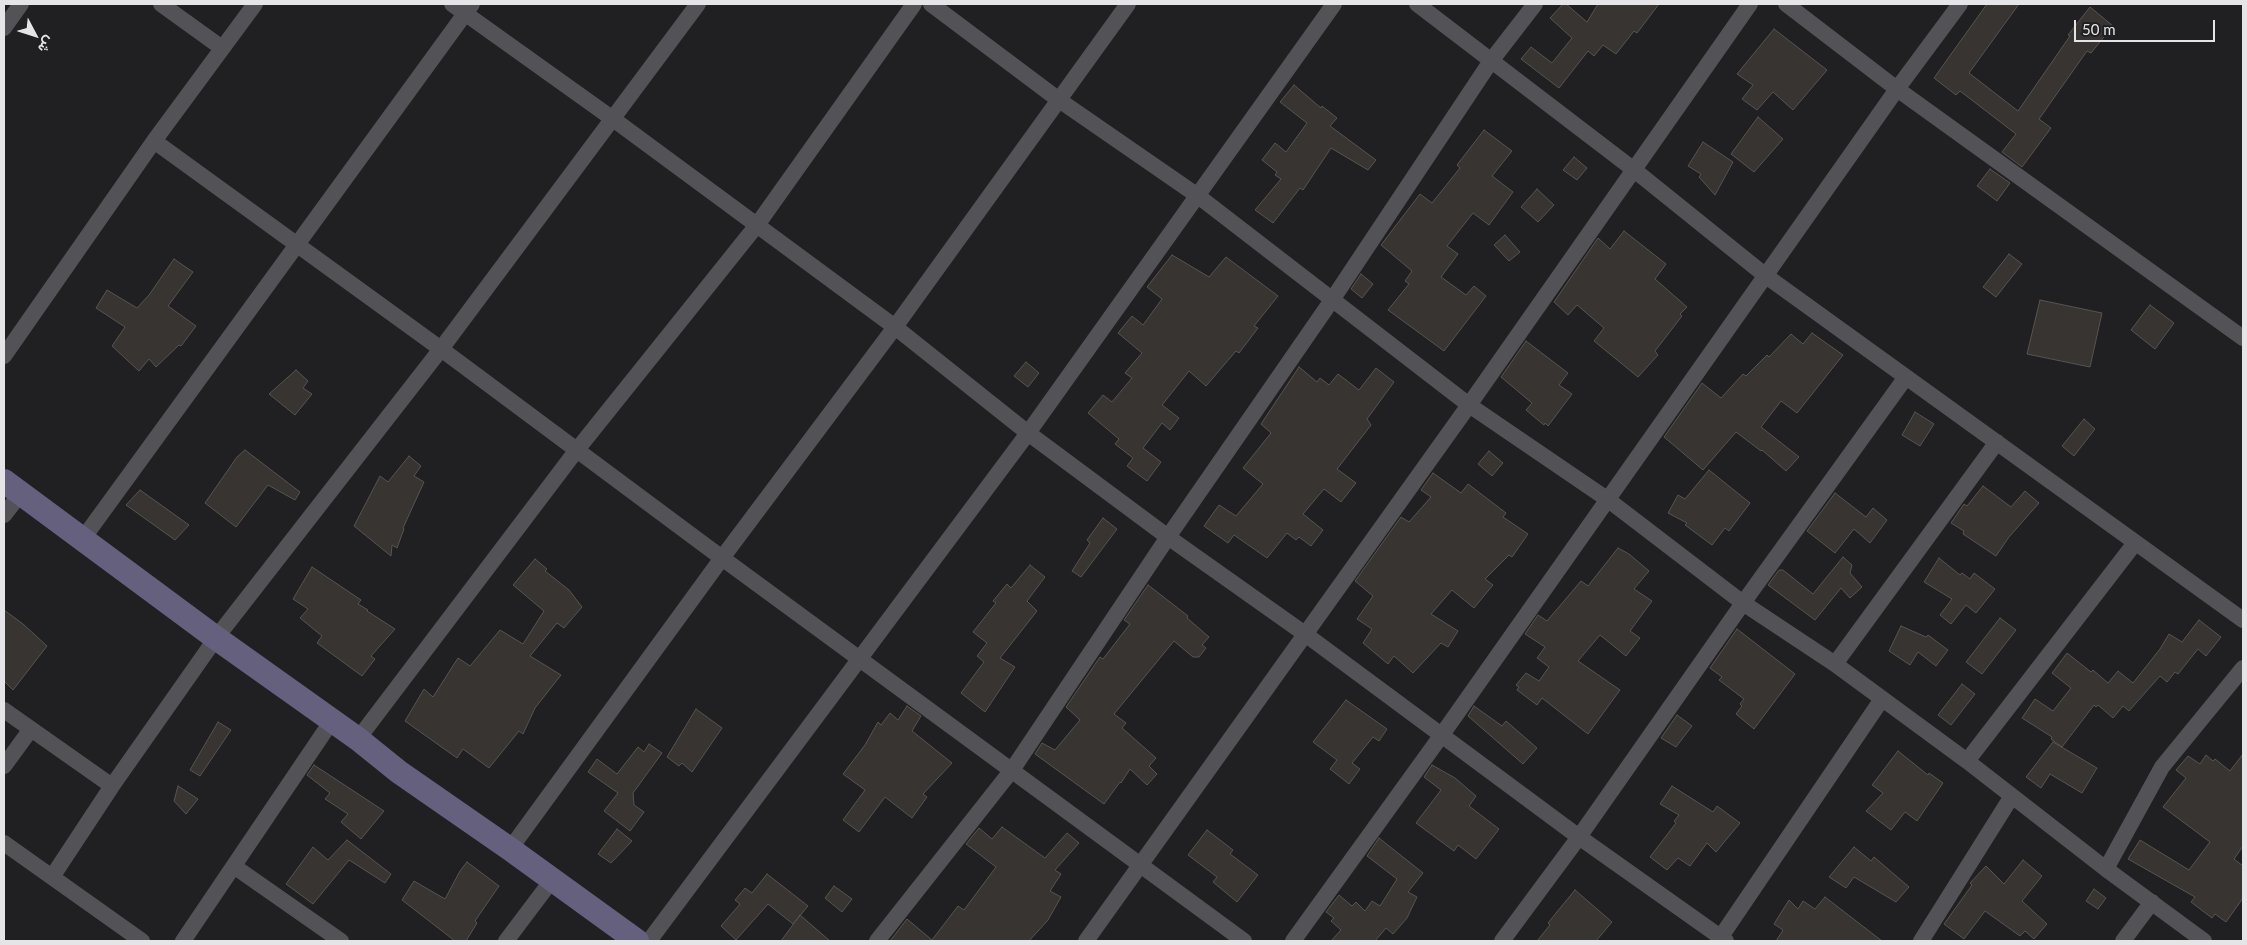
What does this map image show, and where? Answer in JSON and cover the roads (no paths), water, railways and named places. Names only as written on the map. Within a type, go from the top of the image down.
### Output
[{"type":"main road","points":[[12,487],[216,638],[358,739],[399,772],[637,941]]},
{"type":"street","points":[[4,28],[22,4]]},
{"type":"street","points":[[161,4],[222,48]]},
{"type":"street","points":[[4,356],[154,141],[254,4]]},
{"type":"street","points":[[52,877],[112,786],[216,638],[441,349],[698,4]]},
{"type":"street","points":[[358,739],[576,451],[757,225],[914,4]]},
{"type":"street","points":[[931,4],[1059,100],[1198,196],[1469,405],[1607,499],[1743,603],[1835,664],[1967,761],[2202,941]]},
{"type":"street","points":[[510,849],[722,558],[895,327],[1128,4]]},
{"type":"street","points":[[649,941],[1028,433],[1334,4]]},
{"type":"street","points":[[1418,4],[1633,170],[1766,276],[2243,620]]},
{"type":"street","points":[[877,941],[1012,770],[1168,537],[1332,300],[1491,60],[1535,4]]},
{"type":"street","points":[[1086,941],[1469,405],[1750,4]]},
{"type":"street","points":[[1786,4],[1897,89],[2242,333]]},
{"type":"street","points":[[1293,941],[1441,736],[1897,89],[1960,4]]},
{"type":"street","points":[[82,540],[297,246],[463,7],[895,327],[1028,433],[1168,537],[1305,634],[1441,736],[1721,940],[1882,699]]},
{"type":"street","points":[[154,141],[441,349],[576,451],[1012,770],[1140,867],[1244,941]]},
{"type":"street","points":[[1502,941],[1579,837],[1743,603],[1906,377]]},
{"type":"street","points":[[1835,664],[1997,442]]},
{"type":"street","points":[[4,515],[12,487]]},
{"type":"street","points":[[1967,761],[2135,543]]},
{"type":"street","points":[[2106,869],[2162,767],[2243,668]]},
{"type":"street","points":[[4,710],[112,786]]},
{"type":"street","points":[[183,941],[332,722]]},
{"type":"street","points":[[4,766],[31,729]]},
{"type":"street","points":[[1921,941],[2012,796]]},
{"type":"street","points":[[4,843],[142,941]]},
{"type":"street","points":[[235,867],[341,941]]},
{"type":"street","points":[[506,941],[552,880]]},
{"type":"street","points":[[2123,941],[2152,902]]}]
